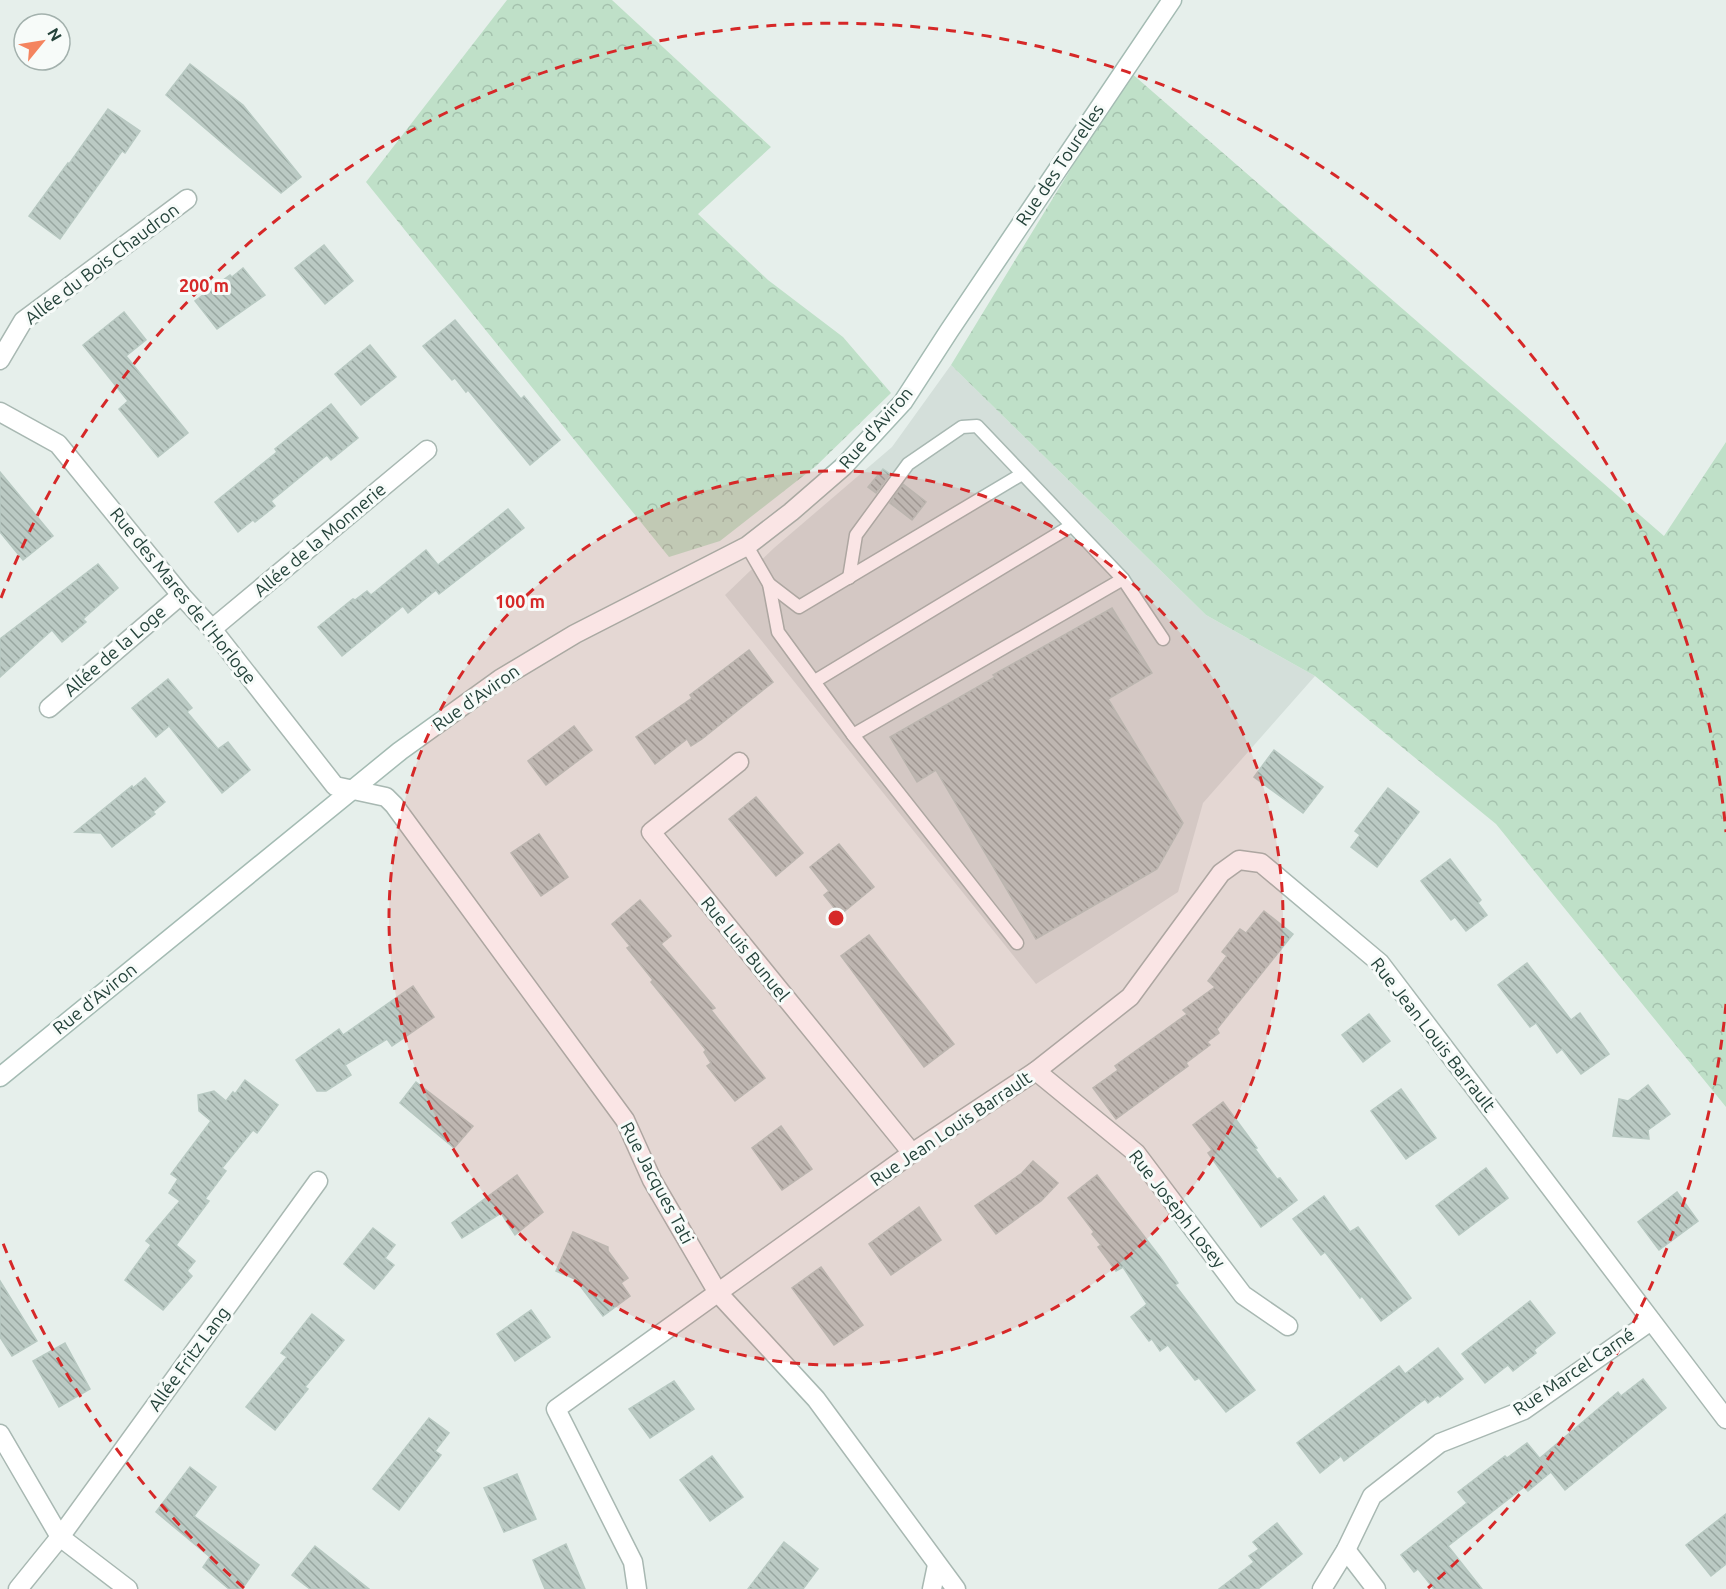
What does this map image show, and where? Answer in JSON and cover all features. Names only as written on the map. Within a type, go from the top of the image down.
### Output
[{"type":"street","name":"Rue des Tourelles","points":[[949,331],[1172,0]]},
{"type":"street","name":"Allée du Bois Chaudron","points":[[0,360],[23,321],[187,200]]},
{"type":"street","name":"Rue d'Aviron","points":[[0,1077],[296,835],[354,791],[400,751],[500,679],[575,634],[747,546],[791,512],[844,466],[903,402],[949,331]]},
{"type":"street","name":"Rue des Mares de l'Horloge","points":[[0,412],[58,444],[181,595],[212,629],[335,786],[354,791]]},
{"type":"street","name":"Allée de la Monnerie","points":[[212,629],[428,450]]},
{"type":"street","name":"Allée de la Loge","points":[[49,708],[181,595]]},
{"type":"street","name":"Rue Luis Bunuel","points":[[739,762],[651,832],[912,1153]]},
{"type":"street","name":"Rue Jacques Tati","points":[[354,791],[386,797],[393,806],[625,1120],[652,1180],[718,1293],[816,1399],[956,1589]]},
{"type":"street","name":"Rue Jean Louis Barrault","points":[[637,1589],[633,1562],[556,1409],[912,1153],[1036,1071],[1130,997],[1221,873],[1239,860],[1261,863],[1380,963],[1726,1419]]},
{"type":"street","name":"Rue Joseph Losey","points":[[1036,1071],[1136,1153],[1243,1295],[1288,1326]]},
{"type":"street","name":"Allée Fritz Lang","points":[[18,1589],[60,1537],[318,1182]]},
{"type":"street","name":"Rue Marcel Carné","points":[[1322,1589],[1346,1550],[1372,1496],[1440,1443],[1524,1410],[1651,1321]]},
{"type":"street","points":[[0,1434],[60,1537],[128,1589]]},
{"type":"street","points":[[1346,1550],[1376,1589]]},
{"type":"street","points":[[932,1589],[937,1565]]},
{"type":"lane","points":[[849,578],[856,535],[908,464],[962,427],[977,426],[1123,579],[1163,639]]},
{"type":"lane","points":[[769,584],[800,607],[1022,474]]},
{"type":"lane","points":[[814,681],[1071,526]]},
{"type":"lane","points":[[747,546],[769,584],[778,632],[853,735],[1017,942]]},
{"type":"lane","points":[[853,735],[1123,579]]},
{"type":"shaded area","points":[[951,365],[1206,615],[1315,676],[1203,803],[1178,892],[1036,984],[725,595],[774,548],[892,447]]},
{"type":"green space","points":[[507,0],[612,0],[771,147],[698,214],[768,280],[843,337],[891,393],[816,466],[720,541],[669,557],[366,182]]},
{"type":"green space","points":[[1130,72],[1664,536],[1726,442],[1726,1107],[1496,824],[1315,676],[1206,615],[951,365]]},
{"type":"building","points":[[190,64],[243,105],[301,177],[281,193],[166,95]]},
{"type":"building","points":[[108,109],[140,131],[125,153],[122,151],[60,239],[29,216]]},
{"type":"building","points":[[324,245],[353,281],[325,304],[295,268]]},
{"type":"building","points":[[243,268],[265,295],[217,329],[195,301]]},
{"type":"building","points":[[124,312],[146,340],[126,356],[188,433],[158,457],[119,409],[128,401],[83,345]]},
{"type":"building","points":[[455,320],[521,399],[524,396],[560,440],[530,465],[468,390],[466,392],[455,378],[452,380],[423,346]]},
{"type":"building","points":[[370,345],[396,377],[361,405],[335,374]]},
{"type":"building","points":[[331,404],[358,438],[331,460],[327,455],[271,501],[275,506],[238,532],[215,502],[277,452],[275,449]]},
{"type":"building","points":[[883,469],[890,474],[876,493],[868,487]]},
{"type":"building","points":[[0,472],[53,536],[23,560],[0,532]]},
{"type":"building","points":[[903,484],[926,502],[912,520],[890,503]]},
{"type":"building","points":[[508,509],[524,528],[439,594],[436,590],[408,613],[403,606],[342,656],[318,627],[353,599],[355,600],[367,591],[371,595],[426,550],[438,565]]},
{"type":"building","points":[[98,564],[118,588],[83,619],[86,622],[62,642],[52,630],[0,677],[0,639]]},
{"type":"building","points":[[1112,608],[1152,673],[1108,699],[1183,823],[1157,869],[1036,939],[936,770],[917,782],[890,737],[995,677],[993,675]]},
{"type":"building","points":[[749,650],[773,682],[702,739],[691,746],[687,739],[655,764],[636,737],[692,698],[690,695]]},
{"type":"building","points":[[168,679],[192,708],[187,712],[218,749],[228,742],[250,770],[222,793],[169,726],[156,737],[132,708]]},
{"type":"building","points":[[574,726],[592,750],[546,785],[528,761]]},
{"type":"building","points":[[1274,750],[1323,787],[1303,813],[1254,777]]},
{"type":"building","points":[[145,778],[165,802],[153,812],[155,814],[112,847],[101,833],[75,832],[132,786],[133,788]]},
{"type":"building","points":[[1388,788],[1419,812],[1377,867],[1351,847],[1360,835],[1355,831]]},
{"type":"building","points":[[756,797],[803,853],[776,876],[729,819]]},
{"type":"building","points":[[539,834],[568,877],[541,896],[511,853]]},
{"type":"building","points":[[839,844],[874,887],[840,915],[824,895],[829,891],[810,867]]},
{"type":"building","points":[[1450,859],[1481,900],[1478,903],[1487,915],[1466,931],[1455,917],[1451,920],[1421,881]]},
{"type":"building","points":[[640,900],[671,936],[661,944],[715,1008],[711,1010],[765,1078],[735,1101],[707,1066],[711,1063],[704,1052],[706,1050],[651,982],[653,980],[627,948],[630,946],[612,924]]},
{"type":"building","points":[[1264,911],[1293,934],[1217,1029],[1219,1033],[1207,1042],[1210,1045],[1186,1063],[1188,1066],[1116,1119],[1093,1088],[1118,1070],[1115,1066],[1187,1014],[1183,1010],[1215,987],[1208,981],[1227,956],[1222,952],[1240,929],[1246,933]]},
{"type":"building","points":[[869,935],[954,1044],[924,1067],[841,956]]},
{"type":"building","points":[[1527,963],[1571,1020],[1580,1013],[1609,1054],[1581,1074],[1562,1049],[1557,1053],[1536,1023],[1530,1027],[1498,985]]},
{"type":"building","points":[[413,986],[434,1017],[392,1046],[387,1039],[345,1065],[351,1075],[326,1091],[317,1091],[296,1060],[339,1029],[343,1035]]},
{"type":"building","points":[[1369,1014],[1390,1041],[1363,1062],[1342,1035]]},
{"type":"building","points":[[245,1080],[278,1105],[257,1133],[253,1130],[222,1168],[226,1171],[205,1199],[209,1201],[176,1245],[195,1261],[187,1271],[192,1276],[163,1310],[125,1280],[151,1245],[146,1241],[180,1201],[169,1193],[178,1179],[171,1174],[211,1121],[199,1111],[198,1095],[214,1091],[226,1101],[233,1092],[235,1094]]},
{"type":"building","points":[[416,1082],[473,1126],[454,1148],[400,1103]]},
{"type":"building","points":[[1648,1085],[1670,1114],[1648,1130],[1649,1139],[1613,1136],[1619,1099],[1628,1101]]},
{"type":"building","points":[[1401,1089],[1436,1138],[1406,1159],[1371,1111]]},
{"type":"building","points":[[1223,1102],[1277,1179],[1280,1178],[1297,1200],[1261,1227],[1208,1153],[1212,1150],[1193,1125]]},
{"type":"building","points":[[781,1126],[812,1169],[782,1190],[752,1148]]},
{"type":"building","points":[[1033,1161],[1058,1183],[1041,1201],[996,1234],[975,1206],[1022,1173]]},
{"type":"building","points":[[1486,1168],[1508,1198],[1459,1235],[1436,1206]]},
{"type":"building","points":[[517,1175],[543,1212],[515,1235],[501,1213],[462,1238],[452,1223]]},
{"type":"building","points":[[1097,1175],[1160,1257],[1178,1283],[1175,1285],[1255,1390],[1226,1412],[1199,1378],[1195,1380],[1168,1345],[1160,1351],[1152,1339],[1149,1341],[1131,1317],[1147,1304],[1123,1267],[1116,1271],[1098,1247],[1101,1245],[1092,1234],[1094,1232],[1068,1198]]},
{"type":"building","points":[[1677,1192],[1698,1221],[1659,1250],[1638,1222]]},
{"type":"building","points":[[1324,1196],[1350,1232],[1358,1227],[1411,1298],[1381,1321],[1362,1296],[1360,1298],[1325,1252],[1321,1255],[1293,1219]]},
{"type":"building","points":[[919,1207],[941,1240],[891,1275],[869,1244]]},
{"type":"building","points":[[373,1228],[395,1245],[385,1258],[394,1265],[374,1289],[344,1264]]},
{"type":"building","points":[[573,1232],[608,1247],[608,1251],[628,1278],[621,1283],[630,1296],[603,1316],[575,1279],[556,1271]]},
{"type":"building","points":[[821,1267],[863,1325],[834,1345],[792,1288]]},
{"type":"building","points":[[0,1281],[37,1341],[12,1356],[0,1337]]},
{"type":"building","points":[[1530,1301],[1555,1333],[1534,1350],[1536,1353],[1513,1371],[1508,1365],[1485,1383],[1462,1354]]},
{"type":"building","points":[[531,1310],[550,1337],[515,1361],[497,1334]]},
{"type":"building","points":[[312,1314],[344,1340],[305,1387],[308,1389],[275,1430],[246,1407],[287,1357],[281,1353]]},
{"type":"building","points":[[65,1343],[90,1389],[59,1407],[33,1361]]},
{"type":"building","points":[[1438,1348],[1463,1379],[1440,1397],[1438,1395],[1428,1403],[1425,1399],[1344,1461],[1341,1456],[1320,1473],[1297,1443],[1399,1366],[1405,1374]]},
{"type":"building","points":[[1643,1379],[1666,1408],[1565,1490],[1540,1458],[1618,1392],[1621,1396]]},
{"type":"building","points":[[674,1381],[694,1409],[650,1438],[629,1409]]},
{"type":"building","points":[[429,1418],[449,1433],[435,1451],[441,1455],[399,1510],[373,1489]]},
{"type":"building","points":[[1527,1443],[1551,1472],[1528,1491],[1524,1487],[1448,1546],[1482,1589],[1434,1589],[1418,1569],[1414,1572],[1401,1555],[1467,1503],[1458,1492],[1505,1456],[1507,1458]]},
{"type":"building","points":[[712,1456],[743,1497],[710,1521],[680,1480]]},
{"type":"building","points":[[190,1467],[216,1487],[194,1516],[259,1565],[242,1589],[229,1589],[203,1567],[210,1557],[156,1512]]},
{"type":"building","points":[[517,1474],[536,1519],[504,1532],[484,1488]]},
{"type":"building","points":[[1726,1514],[1726,1564],[1711,1576],[1686,1545]]},
{"type":"building","points":[[1277,1523],[1302,1554],[1258,1589],[1219,1589],[1254,1562],[1249,1556],[1259,1549],[1253,1542]]},
{"type":"building","points":[[784,1542],[818,1569],[803,1589],[748,1589]]},
{"type":"building","points":[[566,1544],[585,1589],[545,1589],[533,1560]]},
{"type":"building","points":[[315,1546],[369,1589],[310,1589],[292,1575]]}]
